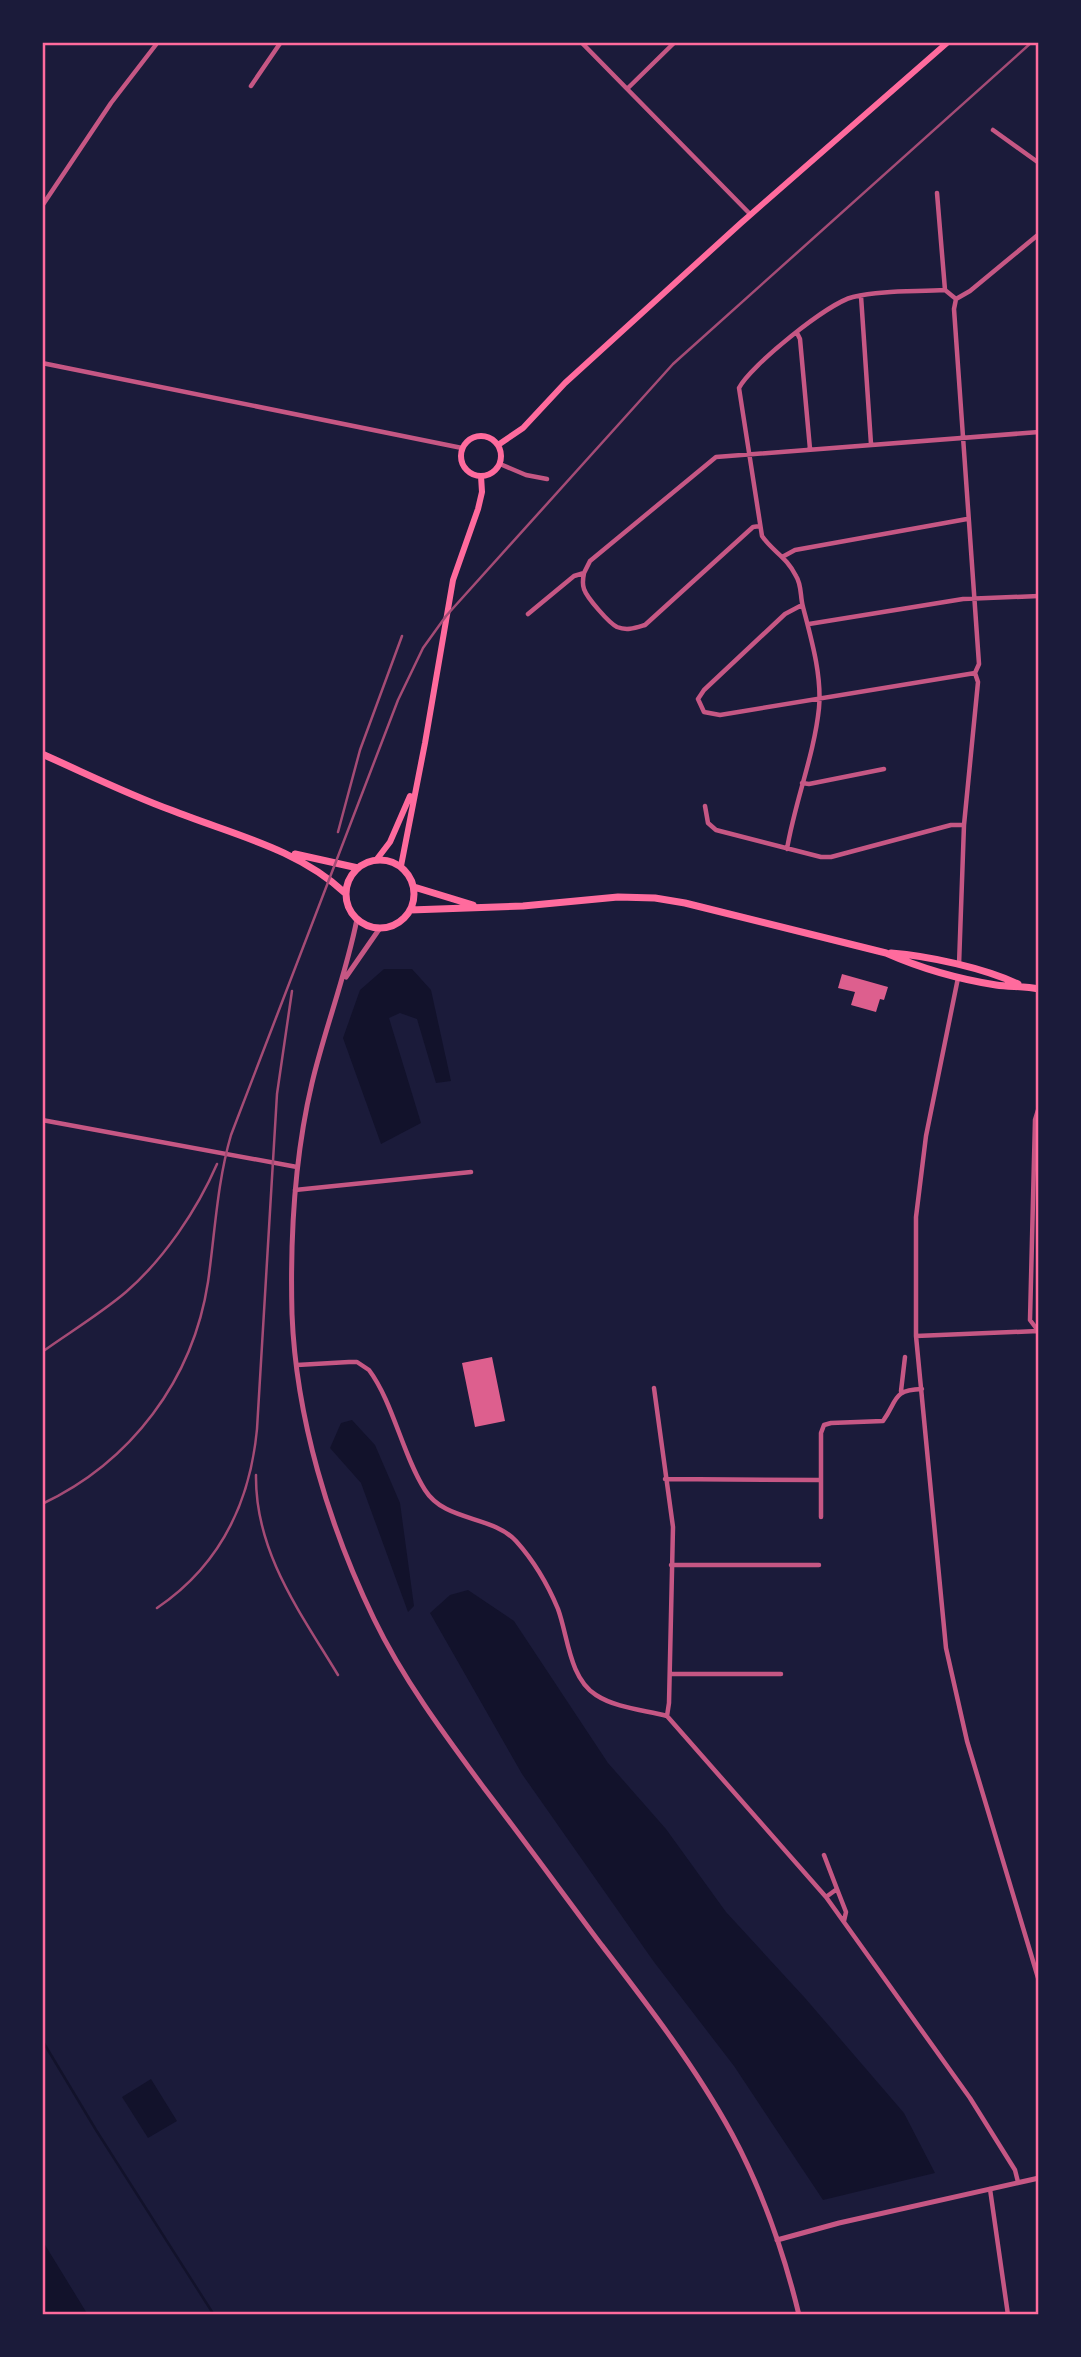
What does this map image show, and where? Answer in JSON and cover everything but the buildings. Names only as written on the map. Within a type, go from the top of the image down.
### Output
[{"type":"main road","points":[[498,445],[523,428],[565,383],[750,214],[948,42]]},
{"type":"main road","points":[[478,436],[490,437],[498,445],[501,451],[500,464],[493,473],[475,476],[464,468],[461,462],[462,448],[468,440],[478,436]]},
{"type":"main road","points":[[401,866],[453,580],[478,509],[482,492],[481,477]]},
{"type":"main road","points":[[42,754],[164,808],[281,850],[339,865],[358,867],[377,859],[390,842],[417,777]]},
{"type":"main road","points":[[281,850],[326,875],[345,893]]},
{"type":"main road","points":[[358,867],[349,879],[345,893],[348,908],[357,919],[368,926],[380,928],[398,923],[410,910],[414,887],[401,866],[377,859]]},
{"type":"main road","points":[[414,887],[481,907]]},
{"type":"main road","points":[[410,910],[523,906],[618,897],[655,898],[886,953],[916,955],[1002,976],[1022,986]]},
{"type":"main road","points":[[886,953],[915,966],[958,977],[997,985],[1039,989]]},
{"type":"street","points":[[42,206],[111,103],[158,42]]},
{"type":"street","points":[[251,86],[281,42]]},
{"type":"street","points":[[581,42],[750,214]]},
{"type":"street","points":[[628,89],[675,42]]},
{"type":"street","points":[[992,130],[1039,163]]},
{"type":"street","points":[[937,194],[945,290]]},
{"type":"street","points":[[959,966],[964,825],[978,682],[975,673],[979,664],[954,309],[956,299],[970,291],[1039,234]]},
{"type":"street","points":[[787,849],[814,745],[819,699],[812,637],[802,605],[798,578],[784,556],[768,545],[762,536],[752,459],[747,454],[739,388],[744,379],[797,333],[837,303],[861,296],[945,290],[956,299]]},
{"type":"street","points":[[861,296],[871,444]]},
{"type":"street","points":[[797,333],[800,339],[810,449]]},
{"type":"street","points":[[42,363],[462,448]]},
{"type":"street","points":[[760,526],[753,527],[645,625],[637,628],[619,628],[611,624],[583,588],[584,573],[590,561],[716,457],[1039,432]]},
{"type":"street","points":[[500,464],[526,475],[547,479]]},
{"type":"street","points":[[784,556],[795,550],[967,519]]},
{"type":"street","points":[[528,614],[574,576],[584,573]]},
{"type":"street","points":[[809,624],[973,598],[1039,596]]},
{"type":"street","points":[[802,605],[785,614],[704,690],[698,699],[704,712],[720,715],[975,673]]},
{"type":"street","points":[[802,783],[809,784],[884,769]]},
{"type":"street","points":[[705,806],[708,823],[716,830],[787,849],[831,857],[951,825],[964,825]]},
{"type":"street","points":[[357,919],[342,982],[311,1086],[295,1190],[292,1319],[297,1365],[309,1428],[331,1512],[374,1621],[403,1671],[456,1750],[625,1975],[703,2086],[733,2136],[777,2240],[799,2315]]},
{"type":"street","points":[[342,982],[380,928]]},
{"type":"street","points":[[958,977],[926,1136],[916,1217],[916,1336],[946,1648],[967,1741],[1039,1981]]},
{"type":"street","points":[[1039,1107],[1035,1120],[1036,1174],[1030,1320],[1039,1332]]},
{"type":"street","points":[[42,1120],[297,1167]]},
{"type":"street","points":[[295,1190],[471,1172]]},
{"type":"street","points":[[916,1336],[1039,1332]]},
{"type":"street","points":[[821,1517],[821,1433],[824,1425],[883,1421],[901,1391],[905,1357]]},
{"type":"street","points":[[297,1365],[357,1362],[369,1370],[426,1492],[443,1508],[502,1529],[516,1541],[542,1575],[559,1613],[575,1668],[593,1694],[607,1701],[667,1716],[826,1897],[970,2098],[1015,2170],[1018,2182]]},
{"type":"street","points":[[654,1388],[673,1527],[667,1716]]},
{"type":"street","points":[[901,1391],[922,1389]]},
{"type":"street","points":[[665,1479],[820,1480]]},
{"type":"street","points":[[671,1565],[819,1565]]},
{"type":"street","points":[[670,1674],[780,1674]]},
{"type":"street","points":[[824,1854],[846,1912],[844,1922]]},
{"type":"street","points":[[826,1897],[838,1889]]},
{"type":"street","points":[[777,2240],[1039,2178]]},
{"type":"street","points":[[989,2188],[1008,2315]]},
{"type":"shaded area","points":[[384,969],[412,969],[431,990],[451,1081],[436,1083],[417,1019],[400,1013],[389,1018],[421,1123],[381,1144],[343,1038],[360,990]]},
{"type":"shaded area","points":[[352,1420],[375,1445],[400,1503],[414,1606],[408,1612],[361,1483],[330,1448],[341,1423]]},
{"type":"shaded area","points":[[468,1590],[514,1621],[608,1763],[666,1829],[726,1912],[805,1998],[904,2113],[935,2173],[823,2200],[734,2066],[654,1962],[522,1774],[430,1613],[450,1595]]},
{"type":"shaded area","points":[[151,2079],[177,2121],[148,2138],[122,2097]]},
{"type":"shaded area","points":[[42,2240],[88,2315],[42,2315]]},
{"type":"waterway","points":[[42,2040],[214,2315]]},
{"type":"railway","points":[[42,1504],[74,1486],[130,1441],[153,1414],[188,1352],[200,1318],[208,1282],[219,1190],[231,1135],[398,700],[423,648],[446,616],[673,364],[1032,42]]},
{"type":"railway","points":[[338,832],[360,750],[402,636]]},
{"type":"railway","points":[[157,1608],[198,1573],[228,1530],[239,1507],[253,1456],[257,1429],[277,1094],[292,991]]},
{"type":"railway","points":[[42,1352],[116,1300],[140,1279],[166,1249],[189,1216],[217,1164]]},
{"type":"railway","points":[[256,1475],[258,1503],[271,1556],[295,1604],[338,1675]]}]
